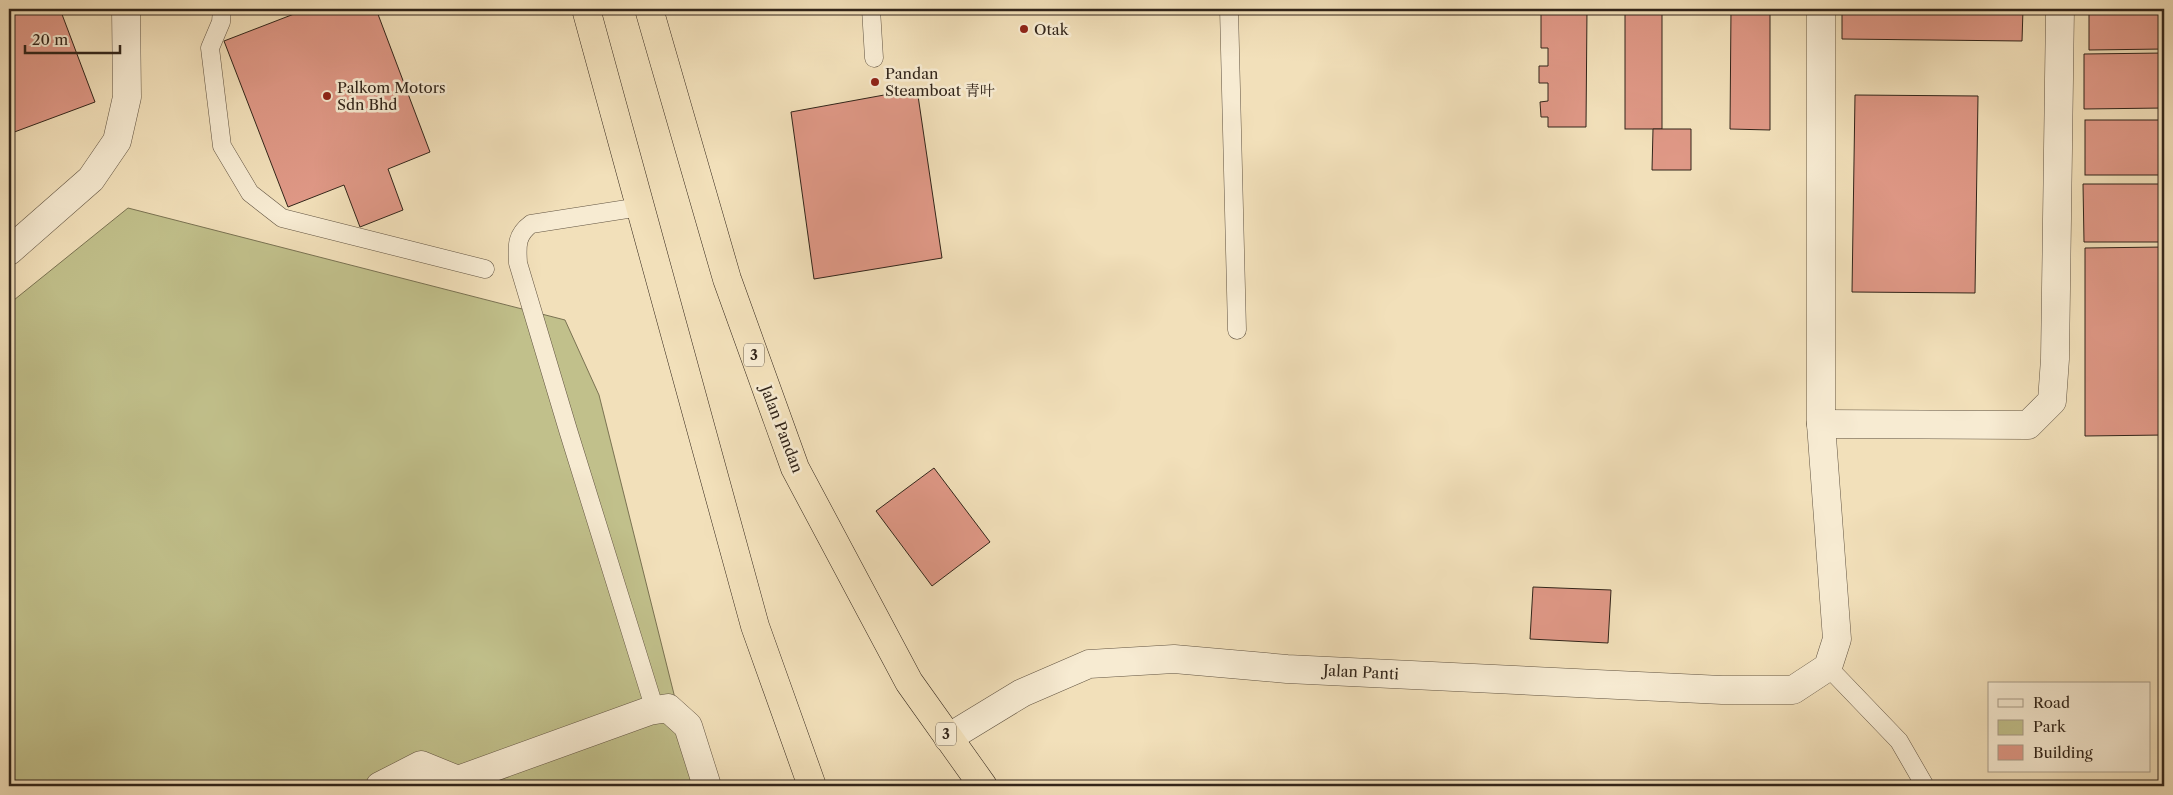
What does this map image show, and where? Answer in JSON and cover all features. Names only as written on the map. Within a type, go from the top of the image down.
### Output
[{"type":"highway","points":[[586,9],[755,626],[812,786]]},
{"type":"highway","name":"Jalan Pandan","points":[[649,9],[726,279],[795,468],[909,682],[982,786]]},
{"type":"street","points":[[9,251],[91,178],[117,141],[127,97],[126,9]]},
{"type":"street","points":[[1821,9],[1821,424],[1836,639],[1828,667]]},
{"type":"street","points":[[1821,424],[2028,425],[2052,401],[2055,358],[2060,9]]},
{"type":"street","name":"Jalan Panti","points":[[948,738],[1022,693],[1089,664],[1174,659],[1297,669],[1712,689],[1793,690],[1828,667]]},
{"type":"street","points":[[380,786],[420,765],[458,780],[655,710],[668,708],[688,726],[707,786]]},
{"type":"lane","points":[[222,9],[221,22],[210,48],[222,146],[250,193],[282,218],[485,269]]},
{"type":"lane","points":[[871,9],[874,58]]},
{"type":"lane","points":[[1229,9],[1237,330]]},
{"type":"lane","points":[[640,207],[530,224],[520,234],[516,244],[518,263],[565,421],[655,710]]},
{"type":"lane","points":[[1828,667],[1899,741],[1925,786]]},
{"type":"green space","points":[[128,208],[565,320],[599,395],[697,786],[9,786],[9,304]]},
{"type":"building","points":[[9,9],[60,9],[95,102],[9,134]]},
{"type":"building","name":"Palkom Motors Sdn Bhd","points":[[307,9],[376,9],[430,152],[388,169],[403,210],[360,227],[344,185],[288,207],[224,41]]},
{"type":"building","points":[[1541,9],[1587,9],[1586,127],[1548,127],[1548,117],[1541,117],[1540,102],[1548,101],[1548,83],[1539,83],[1539,66],[1548,66],[1548,48],[1541,48]]},
{"type":"building","points":[[1625,9],[1662,9],[1662,129],[1625,129]]},
{"type":"building","points":[[1731,9],[1770,9],[1770,130],[1730,129]]},
{"type":"building","points":[[1842,9],[2023,9],[2022,41],[1842,39]]},
{"type":"building","points":[[2089,9],[2164,9],[2164,49],[2089,50]]},
{"type":"building","points":[[2164,53],[2164,108],[2084,109],[2084,54]]},
{"type":"building","points":[[917,89],[942,258],[814,279],[791,112]]},
{"type":"building","points":[[1855,95],[1978,96],[1975,293],[1852,292]]},
{"type":"building","points":[[2085,120],[2164,120],[2164,175],[2085,175]]},
{"type":"building","points":[[1653,129],[1691,129],[1691,170],[1652,170]]},
{"type":"building","points":[[2083,184],[2164,184],[2164,242],[2084,242]]},
{"type":"building","points":[[2164,247],[2164,435],[2085,436],[2085,248]]},
{"type":"building","points":[[934,468],[990,542],[932,586],[876,511]]},
{"type":"building","points":[[1533,587],[1611,590],[1608,643],[1530,639]]},
{"type":"place","name":"Otak","points":[[1024,29]]},
{"type":"place","name":"Pandan Steamboat 青叶","points":[[875,82]]},
{"type":"place","name":"Palkom Motors Sdn Bhd","points":[[327,96]]}]
